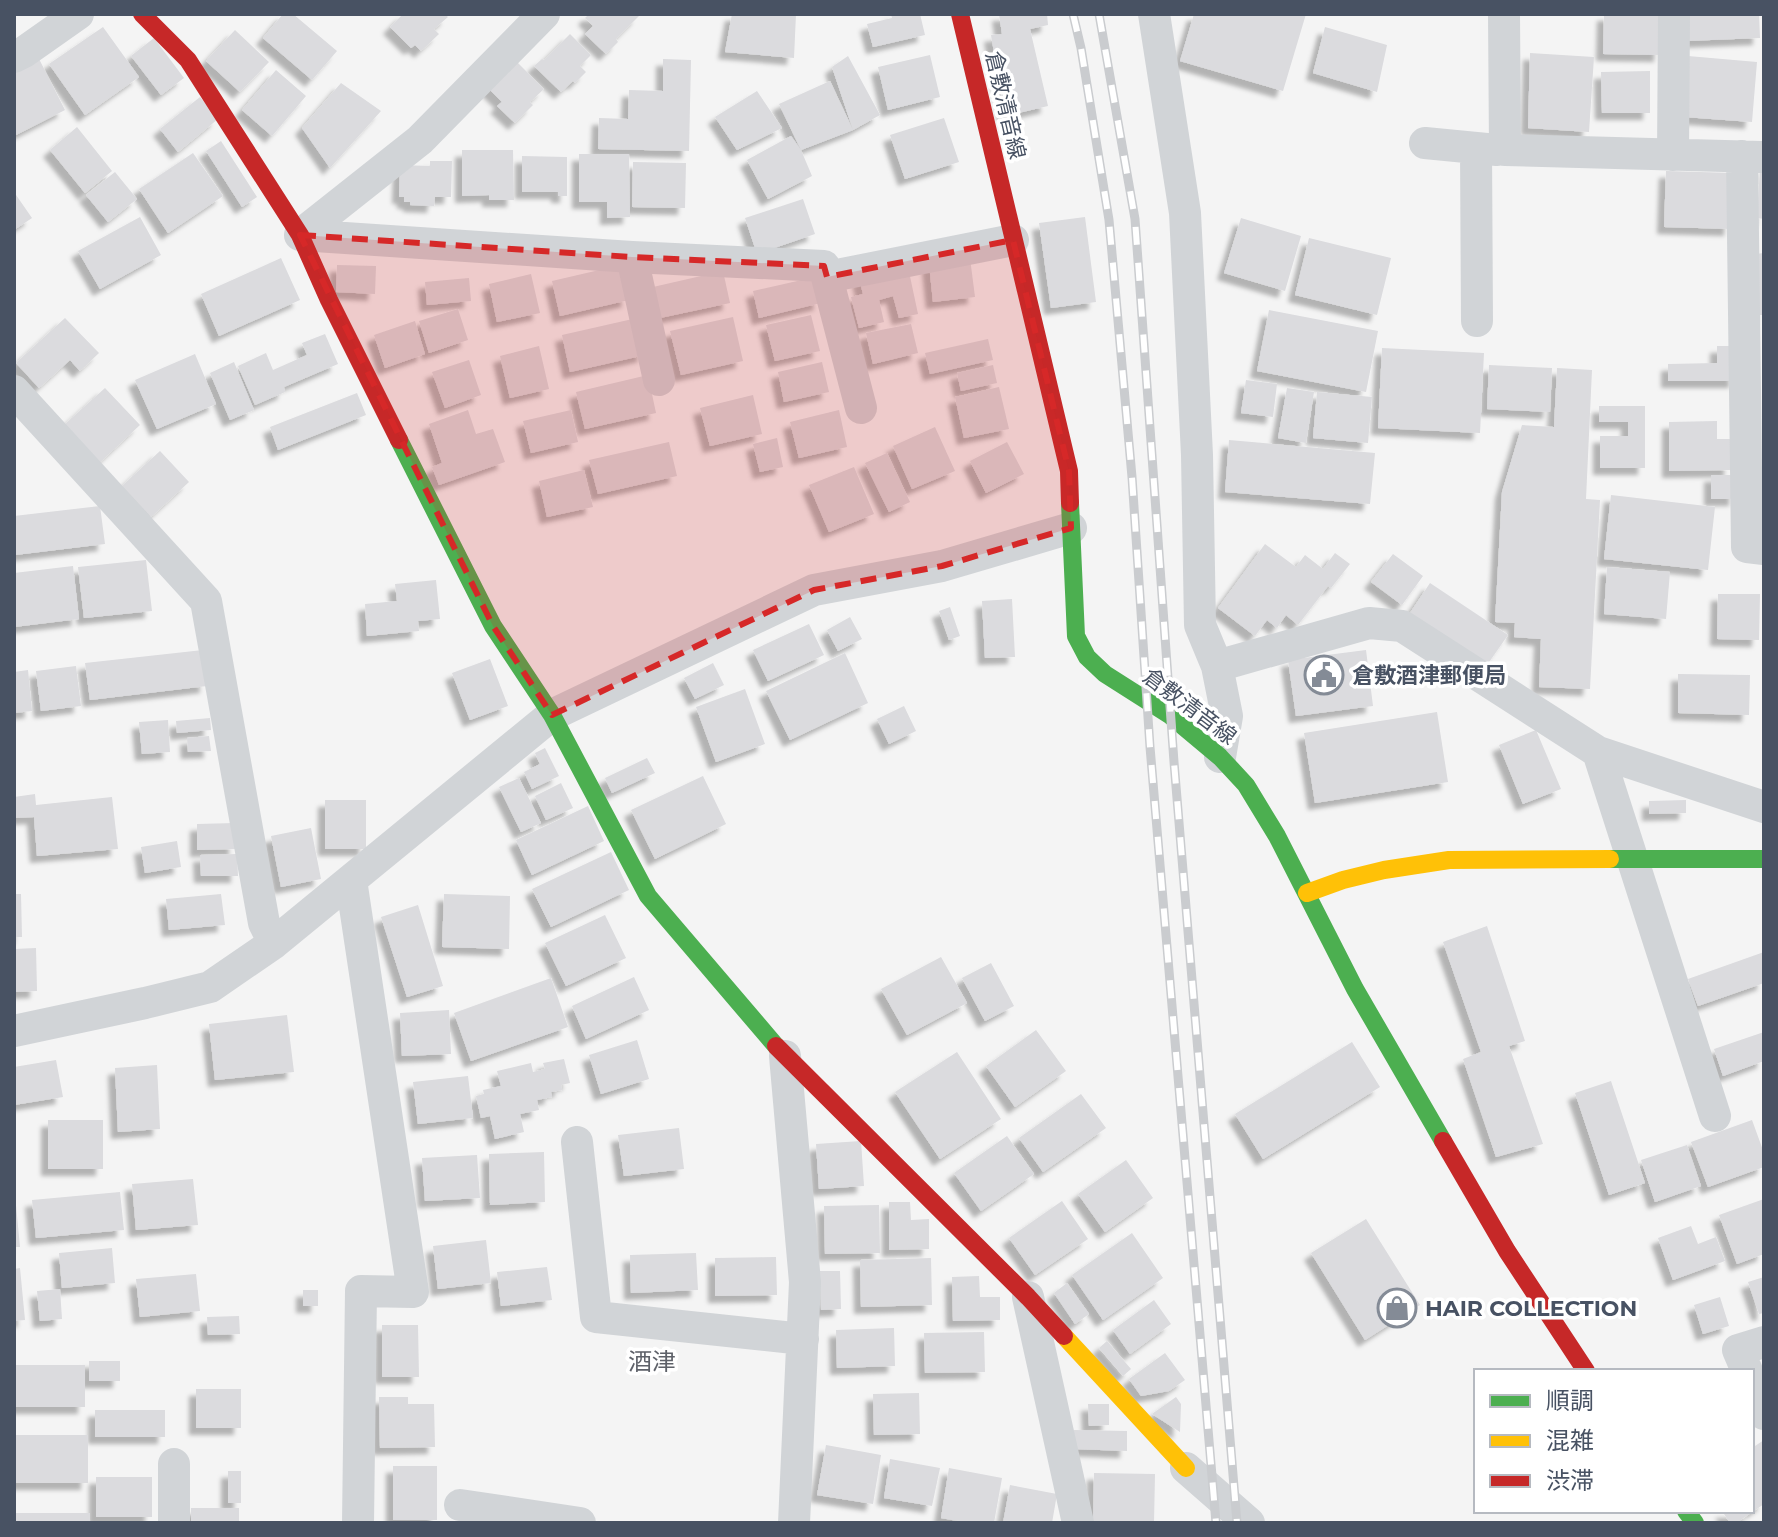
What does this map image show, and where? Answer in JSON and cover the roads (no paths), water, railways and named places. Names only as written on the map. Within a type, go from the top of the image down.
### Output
[{"type":"street","points":[[14,57],[78,14]]},
{"type":"street","points":[[142,14],[188,60],[300,235],[336,314],[493,626],[552,715],[648,896],[785,1056],[1028,1297],[1186,1468],[1249,1523]]},
{"type":"street","points":[[300,235],[420,140],[544,14]]},
{"type":"street","name":"倉敷清音線","points":[[960,14],[1069,471],[1076,636],[1087,657],[1105,674],[1171,716],[1220,757],[1246,785],[1277,836],[1355,989],[1507,1251],[1585,1369]]},
{"type":"street","points":[[1154,14],[1185,213],[1197,455],[1200,625],[1217,666],[1227,716],[1220,757]]},
{"type":"street","points":[[1477,321],[1504,14]]},
{"type":"street","points":[[1673,155],[1674,14]]},
{"type":"street","points":[[1425,143],[1490,150],[1753,157],[1747,547],[1764,549]]},
{"type":"street","points":[[300,235],[824,266],[861,408]]},
{"type":"street","points":[[827,277],[1013,240]]},
{"type":"street","points":[[632,257],[659,380]]},
{"type":"street","points":[[14,391],[206,601],[264,923],[274,943]]},
{"type":"street","points":[[14,1031],[210,987],[274,943],[552,715],[814,590],[942,566],[1071,528]]},
{"type":"street","points":[[1217,666],[1369,623],[1402,626],[1598,752],[1764,807]]},
{"type":"street","points":[[1598,752],[1715,1116]]},
{"type":"street","points":[[1307,893],[1384,870],[1449,860],[1764,859]]},
{"type":"street","points":[[351,880],[413,1292],[361,1291],[358,1523]]},
{"type":"street","points":[[785,1056],[805,1282],[794,1523]]},
{"type":"street","points":[[577,1142],[596,1317],[803,1339]]},
{"type":"street","points":[[1028,1297],[1078,1523]]},
{"type":"street","points":[[1746,1369],[1738,1350],[1764,1342]]},
{"type":"street","points":[[1754,1390],[1764,1417]]},
{"type":"street","points":[[174,1464],[174,1523]]},
{"type":"street","points":[[460,1505],[580,1523]]},
{"type":"railway","points":[[1073,14],[1109,220],[1216,1523]]},
{"type":"railway","points":[[1099,14],[1135,219],[1174,762],[1237,1523]]},
{"type":"place","name":"倉敷酒津郵便局","points":[[1324,675]]},
{"type":"place","name":"HAIR COLLECTION","points":[[1397,1308]]},
{"type":"district","name":"酒津","points":[[652,1362]]}]
